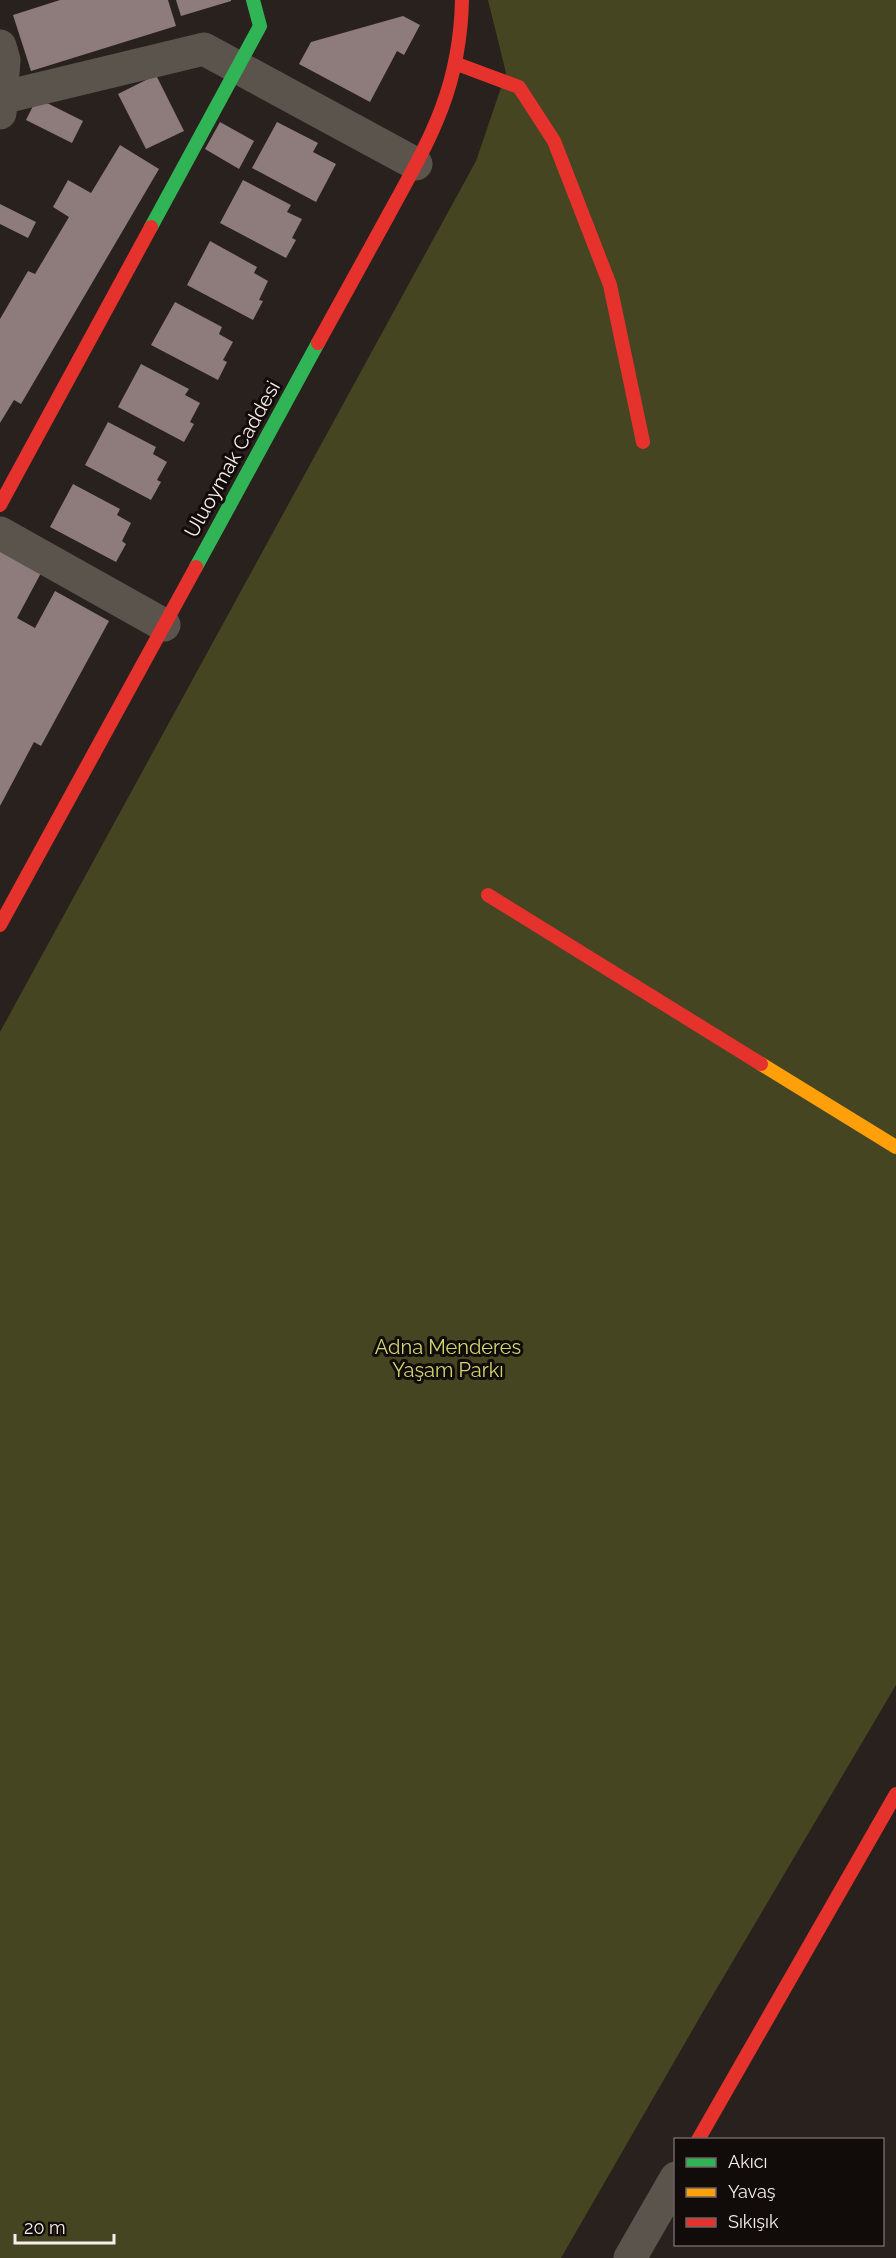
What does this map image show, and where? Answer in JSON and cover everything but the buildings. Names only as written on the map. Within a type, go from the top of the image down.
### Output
[{"type":"street","points":[[0,505],[260,26],[253,0]]},
{"type":"street","name":"Uluoymak Caddesi","points":[[0,925],[416,164],[445,103],[457,64],[462,26],[462,0]]},
{"type":"street","points":[[0,46],[4,60],[1,105],[204,49],[416,164]]},
{"type":"street","points":[[457,64],[519,87],[554,141],[610,285],[643,442]]},
{"type":"street","points":[[0,533],[164,625]]},
{"type":"street","points":[[488,895],[896,1147]]},
{"type":"street","points":[[699,2138],[896,1794]]},
{"type":"street","points":[[630,2258],[674,2180]]},
{"type":"green space","name":"Adna Menderes Yaşam Parkı","points":[[488,0],[896,0],[896,1685],[561,2258],[0,2258],[0,1032],[476,161],[506,73]]},
{"type":"traffic: fast","points":[[151,227],[260,26],[253,0]]},
{"type":"traffic: fast","points":[[196,567],[318,343]]},
{"type":"traffic: slow","points":[[761,1064],[896,1147]]},
{"type":"traffic: jam","points":[[318,343],[430,137],[449,87],[456,60],[462,0]]},
{"type":"traffic: jam","points":[[457,64],[519,87],[554,141],[610,285],[643,442]]},
{"type":"traffic: jam","points":[[0,505],[151,227]]},
{"type":"traffic: jam","points":[[0,925],[196,567]]},
{"type":"traffic: jam","points":[[488,895],[761,1064]]},
{"type":"traffic: jam","points":[[699,2138],[896,1794]]}]
